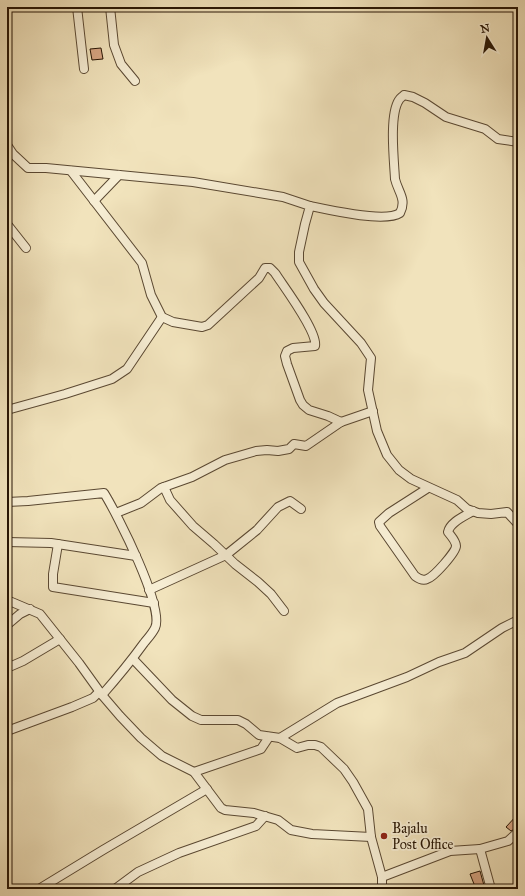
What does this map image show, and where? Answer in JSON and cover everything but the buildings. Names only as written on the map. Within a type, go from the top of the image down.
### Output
[{"type":"street","points":[[77,7],[84,69]]},
{"type":"street","points":[[110,7],[114,45],[122,64],[135,81]]},
{"type":"street","points":[[7,144],[13,154],[28,168],[119,175],[200,184],[282,197],[310,206],[340,212],[391,217],[400,213],[403,204],[403,198],[396,186],[393,136],[395,111],[399,100],[404,95],[413,97],[425,103],[446,117],[485,129],[498,139],[518,142]]},
{"type":"street","points":[[71,171],[142,263],[151,296],[162,317],[173,322],[202,327],[208,325],[258,278],[265,268],[270,268],[275,273],[311,328],[316,342],[315,346],[293,348],[287,351],[285,356],[300,400],[309,410],[341,422]]},
{"type":"street","points":[[94,201],[119,175]]},
{"type":"street","points":[[310,206],[299,252],[299,262],[303,271],[321,298],[361,343],[371,358],[368,390],[377,431],[387,455],[399,470],[411,480],[457,500],[468,509],[478,513],[491,514],[507,512],[518,524]]},
{"type":"street","points":[[7,224],[26,248]]},
{"type":"street","points":[[7,410],[112,379],[127,369],[162,317]]},
{"type":"street","points":[[116,513],[141,503],[164,487],[192,478],[225,460],[256,451],[278,451],[289,448],[294,444],[306,446],[341,422],[373,411]]},
{"type":"street","points":[[164,487],[170,500],[180,512],[226,556],[270,594],[284,611]]},
{"type":"street","points":[[428,488],[389,513],[379,522],[380,526],[415,576],[420,579],[426,580],[434,575],[456,550],[456,544],[448,532],[449,528],[453,523],[473,511]]},
{"type":"street","points":[[7,502],[104,494],[116,513],[136,556],[154,603],[156,614],[156,627],[133,659],[101,694],[72,707],[7,731]]},
{"type":"street","points":[[149,590],[226,556],[257,530],[278,507],[290,501],[301,509]]},
{"type":"street","points":[[7,542],[58,544],[136,556]]},
{"type":"street","points":[[58,544],[53,574],[53,588],[154,603]]},
{"type":"street","points":[[7,600],[40,614],[101,694],[141,738],[162,756],[194,772],[221,808],[225,810],[254,813],[278,820],[291,830],[312,834],[371,838]]},
{"type":"street","points":[[7,625],[20,614],[30,609]]},
{"type":"street","points":[[280,738],[337,703],[407,678],[439,662],[465,653],[502,628],[518,620]]},
{"type":"street","points":[[7,668],[23,661],[60,639]]},
{"type":"street","points":[[133,659],[172,700],[192,716],[200,720],[238,720],[246,724],[259,735],[280,738],[297,748],[308,745],[321,747],[344,769],[368,809],[371,838],[382,877],[382,889]]},
{"type":"street","points":[[194,772],[261,749],[268,737]]},
{"type":"street","points":[[39,889],[207,789]]},
{"type":"street","points":[[116,889],[138,872],[179,853],[256,826],[265,816]]},
{"type":"street","points":[[382,877],[450,851],[480,848],[508,841],[518,832]]},
{"type":"street","points":[[480,848],[491,889]]},
{"type":"place","name":"Bajalu Post Office","points":[[384,836]]}]
